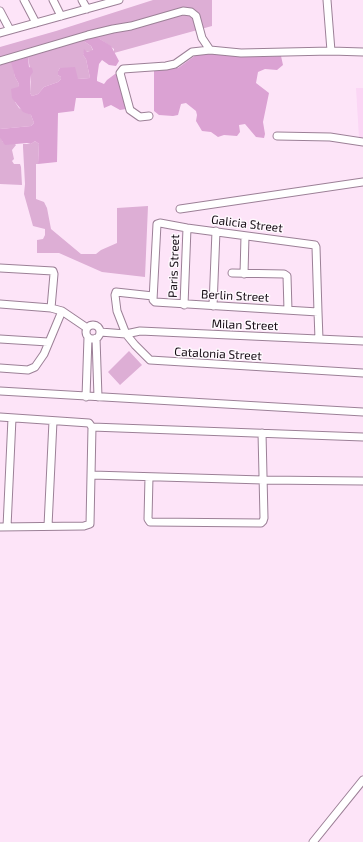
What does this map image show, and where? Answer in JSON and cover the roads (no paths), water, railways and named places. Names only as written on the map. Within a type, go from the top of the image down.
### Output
[{"type":"street","points":[[24,0],[36,23]]},
{"type":"street","points":[[53,0],[61,16]]},
{"type":"street","points":[[82,0],[87,9]]},
{"type":"street","points":[[328,0],[331,51]]},
{"type":"street","points":[[0,33],[114,1]]},
{"type":"street","points":[[0,11],[10,30]]},
{"type":"street","points":[[0,61],[88,35],[131,26],[183,11],[191,12],[196,16],[202,38],[210,50]]},
{"type":"street","points":[[150,116],[140,117],[130,110],[120,73],[123,69],[166,66],[175,64],[192,52],[210,50],[241,53],[331,51],[363,52]]},
{"type":"street","points":[[277,136],[330,137],[363,142]]},
{"type":"street","points":[[180,209],[363,182]]},
{"type":"street","name":"Galicia Street","points":[[153,298],[157,224],[160,223],[315,245],[319,339]]},
{"type":"street","name":"Paris Street","points":[[184,305],[187,228]]},
{"type":"street","points":[[213,306],[216,231]]},
{"type":"street","points":[[244,274],[245,236]]},
{"type":"street","points":[[0,268],[53,271],[51,308]]},
{"type":"street","points":[[232,273],[284,274],[287,276],[288,310]]},
{"type":"street","name":"Berlin Street","points":[[115,293],[153,298],[155,302],[184,305],[318,312]]},
{"type":"street","name":"Catalonia Street","points":[[115,293],[117,311],[126,334],[148,358],[154,361],[363,373]]},
{"type":"street","points":[[0,304],[51,308],[62,311],[87,328],[86,332],[95,336]]},
{"type":"street","points":[[0,368],[28,370],[35,367],[44,354],[62,311]]},
{"type":"street","name":"Milan Street","points":[[87,328],[91,325],[96,325],[99,328],[95,336]]},
{"type":"street","name":"Milan Street","points":[[95,336],[126,334],[140,331],[363,341]]},
{"type":"street","points":[[95,336],[98,397]]},
{"type":"street","points":[[86,397],[87,367],[95,336]]},
{"type":"street","points":[[0,339],[48,342]]},
{"type":"street","points":[[87,367],[97,367]]},
{"type":"street","points":[[86,384],[97,384]]},
{"type":"street","points":[[0,391],[363,412]]},
{"type":"street","points":[[0,417],[89,423],[92,427],[363,437]]},
{"type":"street","points":[[12,418],[3,527],[84,526],[90,524],[92,427]]},
{"type":"street","points":[[48,526],[53,421]]},
{"type":"street","points":[[149,477],[148,519],[151,522],[261,523],[264,518],[262,433]]},
{"type":"street","points":[[92,475],[263,480],[363,481]]},
{"type":"street","points":[[313,842],[363,780]]}]
